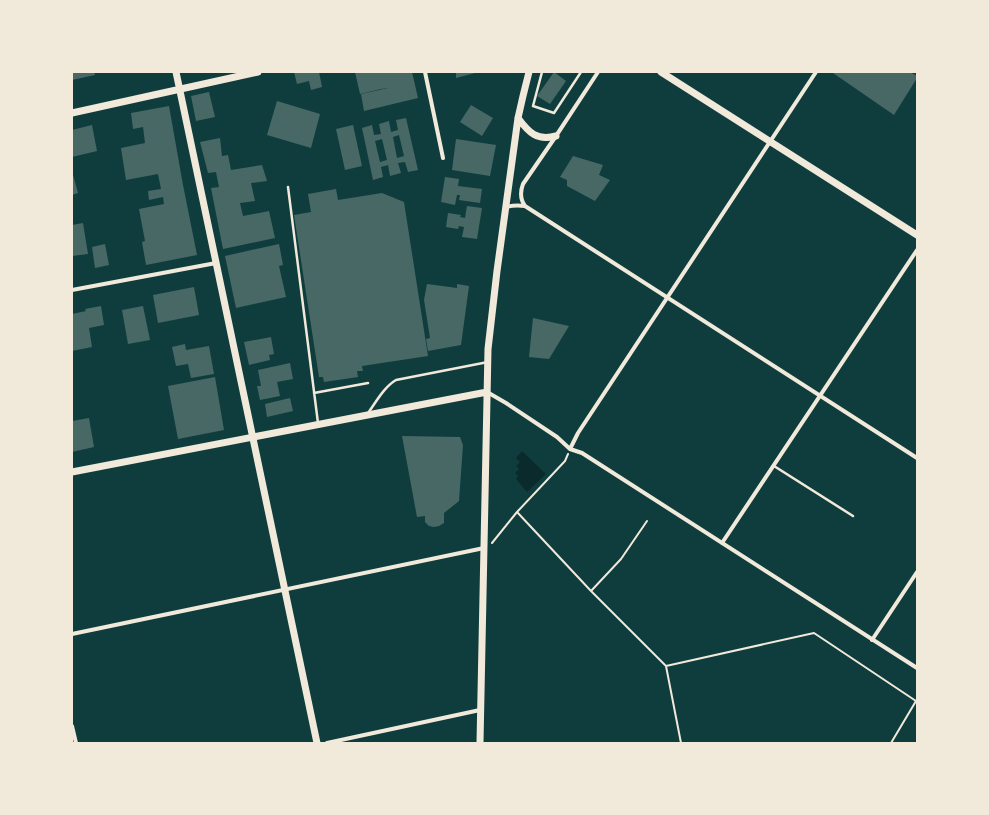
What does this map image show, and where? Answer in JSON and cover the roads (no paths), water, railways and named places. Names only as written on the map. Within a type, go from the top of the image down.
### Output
[{"type":"main road","points":[[176,72],[317,743]]},
{"type":"main road","points":[[72,113],[258,72]]},
{"type":"main road","points":[[480,743],[488,362],[492,308],[518,118],[529,72]]},
{"type":"main road","points":[[661,72],[917,235]]},
{"type":"main road","points":[[518,118],[526,128],[536,136],[543,138],[556,136]]},
{"type":"main road","points":[[72,472],[487,392]]},
{"type":"street","points":[[425,72],[443,158]]},
{"type":"street","points":[[525,206],[521,198],[523,184],[598,72]]},
{"type":"street","points":[[570,449],[578,433],[816,72]]},
{"type":"street","points":[[506,207],[512,205],[525,206],[917,458]]},
{"type":"street","points":[[722,544],[917,250]]},
{"type":"street","points":[[72,290],[216,263]]},
{"type":"street","points":[[487,392],[557,437],[570,449],[582,453],[917,668]]},
{"type":"street","points":[[72,634],[484,548]]},
{"type":"street","points":[[872,640],[917,572]]},
{"type":"street","points":[[327,743],[480,710]]},
{"type":"street","points":[[72,726],[76,743]]},
{"type":"lane","points":[[542,72],[533,106],[554,113],[581,72]]},
{"type":"lane","points":[[288,187],[318,425]]},
{"type":"lane","points":[[367,415],[386,388],[396,380],[488,362]]},
{"type":"lane","points":[[314,393],[368,383]]},
{"type":"lane","points":[[774,466],[853,516]]},
{"type":"water","points":[[522,451],[546,474],[527,492],[516,479],[518,476],[515,473],[519,469],[516,466],[520,462],[516,458]]}]
